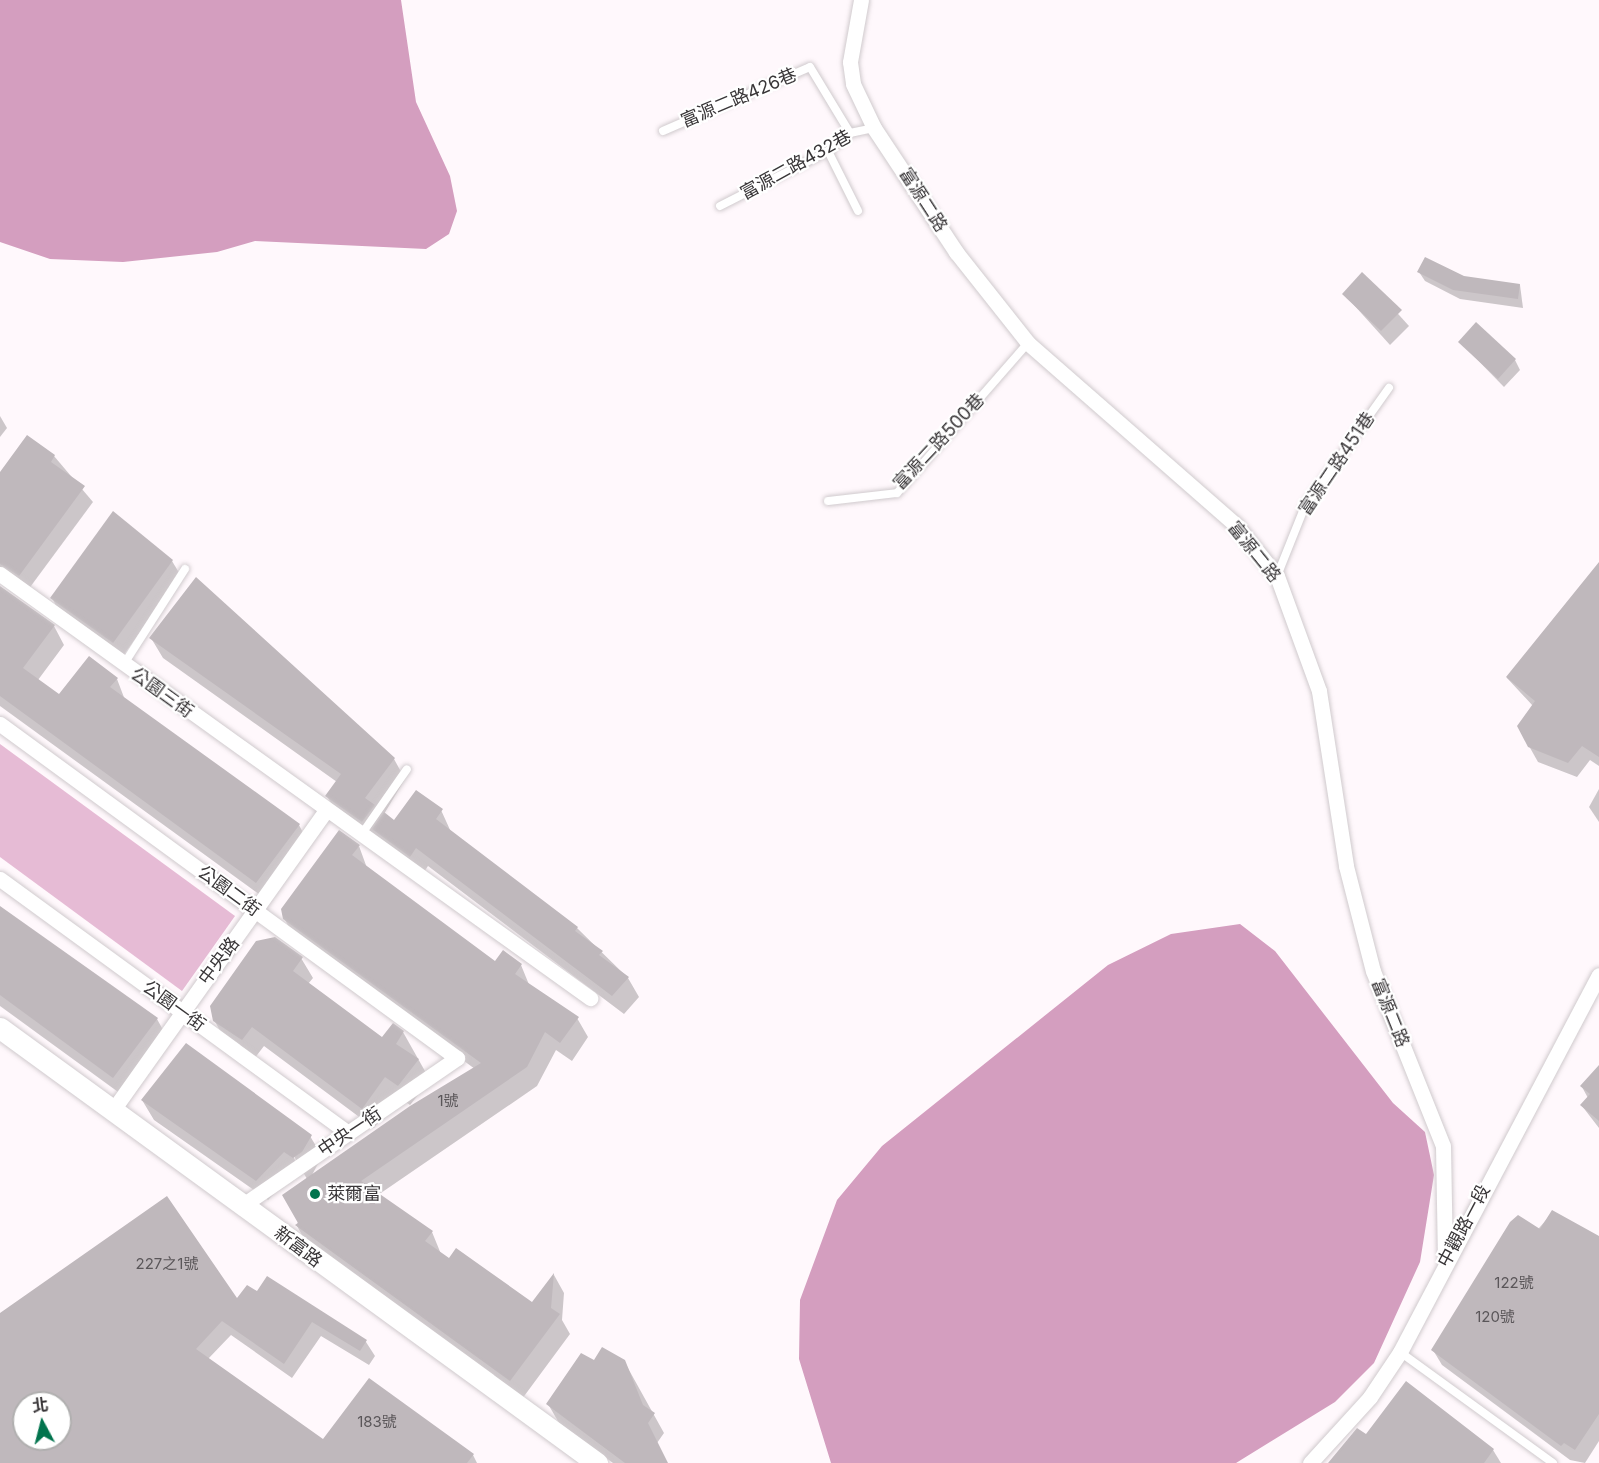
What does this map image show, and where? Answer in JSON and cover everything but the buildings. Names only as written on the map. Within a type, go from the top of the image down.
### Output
[{"type":"street","name":"富源二路","points":[[861,0],[850,62],[853,84],[874,128],[956,252],[1028,343],[1236,525],[1277,576],[1319,691],[1346,866],[1373,971],[1443,1146],[1445,1260]]},
{"type":"street","name":"公園三街","points":[[0,574],[325,812],[590,998]]},
{"type":"street","name":"公園二街","points":[[0,724],[457,1058]]},
{"type":"street","name":"中央路","points":[[113,1110],[181,1011],[257,911],[325,812]]},
{"type":"street","name":"公園一街","points":[[0,879],[348,1133]]},
{"type":"street","name":"中觀路一段","points":[[1310,1463],[1370,1397],[1400,1352],[1445,1260],[1599,975]]},
{"type":"street","name":"新富路","points":[[0,1028],[597,1463]]},
{"type":"street","name":"中央一街","points":[[243,1205],[457,1058]]},
{"type":"lane","name":"富源二路426巷","points":[[663,131],[810,67],[850,133]]},
{"type":"lane","name":"富源二路432巷","points":[[720,206],[828,151],[850,133],[874,128]]},
{"type":"lane","points":[[828,151],[858,211]]},
{"type":"lane","name":"富源二路500巷","points":[[828,501],[897,493],[1028,343]]},
{"type":"lane","name":"富源二路451巷","points":[[1277,576],[1305,506],[1389,388]]},
{"type":"lane","points":[[123,664],[185,569]]},
{"type":"lane","points":[[360,836],[407,769]]},
{"type":"lane","points":[[1400,1352],[1553,1463]]},
{"type":"shaded area","points":[[0,0],[401,0],[416,102],[450,176],[457,211],[449,234],[426,249],[255,241],[217,252],[123,262],[50,259],[0,242]]},
{"type":"shaded area","points":[[0,744],[235,916],[182,991],[0,857]]},
{"type":"shaded area","points":[[1240,924],[1275,951],[1393,1103],[1425,1132],[1434,1175],[1420,1262],[1374,1363],[1335,1402],[1236,1463],[831,1463],[799,1359],[800,1300],[837,1200],[882,1146],[1108,965],[1171,934]]},
{"type":"place","name":"萊爾富","points":[[315,1194]]}]
